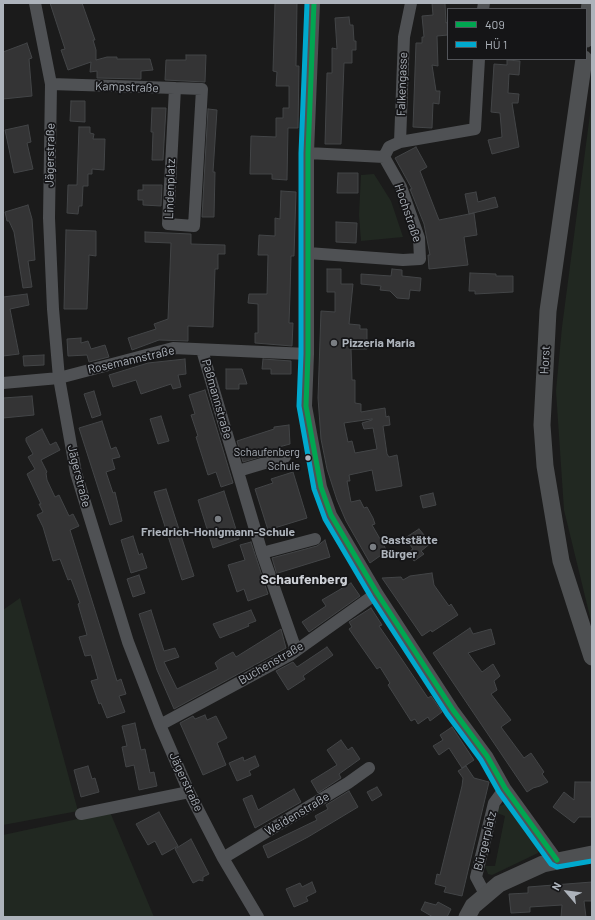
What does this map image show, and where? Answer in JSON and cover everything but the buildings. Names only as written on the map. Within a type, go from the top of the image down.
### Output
[{"type":"street","name":"Jägerstraße","points":[[35,3],[51,84],[50,226],[53,309],[59,378],[76,473],[128,642],[160,725],[189,792],[223,858],[258,917]]},
{"type":"street","points":[[314,3],[308,153],[308,354],[306,406],[321,487],[331,515],[377,593],[453,710],[487,756],[505,788],[557,860]]},
{"type":"street","name":"Falkengasse","points":[[400,142],[404,37],[411,3]]},
{"type":"street","points":[[587,30],[590,3]]},
{"type":"street","points":[[308,153],[384,157],[389,147],[400,142],[476,129],[479,60]]},
{"type":"street","name":"Horst","points":[[584,60],[548,311],[542,424],[545,466],[561,561],[592,656]]},
{"type":"street","name":"Kampstraße","points":[[51,84],[202,89]]},
{"type":"street","name":"Lindenplatz","points":[[175,88],[168,224],[194,226],[202,89]]},
{"type":"street","name":"Hochstraße","points":[[308,253],[403,260],[420,259],[419,238],[404,194],[384,157]]},
{"type":"street","name":"Rosemannstraße","points":[[3,383],[59,378],[173,348],[308,354]]},
{"type":"street","name":"Paßmannstraße","points":[[202,350],[262,553],[296,650]]},
{"type":"street","points":[[238,471],[285,457]]},
{"type":"street","points":[[262,553],[315,540]]},
{"type":"street","name":"Buchenstraße","points":[[160,725],[290,655],[377,593]]},
{"type":"street","name":"Weidenstraße","points":[[223,858],[369,768]]},
{"type":"street","name":"Bürgerplatz","points":[[484,894],[476,877],[494,803],[505,788]]},
{"type":"street","points":[[81,814],[189,792]]},
{"type":"street","points":[[467,917],[473,906],[484,894],[516,875],[557,860],[592,854]]},
{"type":"shaded area","points":[[592,99],[592,625],[564,510],[556,391],[562,327]]},
{"type":"shaded area","points":[[374,174],[391,201],[403,237],[361,241],[359,215],[361,175]]},
{"type":"shaded area","points":[[20,598],[78,811],[3,825],[3,610]]},
{"type":"shaded area","points":[[505,804],[513,809],[539,849],[538,853],[492,875],[488,874],[485,866],[495,866],[505,816],[497,813],[500,806]]},
{"type":"shaded area","points":[[110,812],[154,917],[3,917],[3,835]]},
{"type":"transit line","points":[[307,3],[301,153],[301,354],[299,406],[314,489],[325,519],[371,597],[447,714],[481,760],[499,792],[551,864],[557,867],[592,861]]},
{"type":"transit line","name":"409","points":[[314,3],[308,153],[308,354],[306,406],[321,487],[331,515],[377,593],[453,710],[487,756],[505,788],[557,860]]},
{"type":"place","name":"Pizzeria Maria","points":[[334,343]]},
{"type":"place","name":"Schaufenberg Schule","points":[[308,458]]},
{"type":"place","name":"Friedrich-Honigmann-Schule","points":[[218,519]]},
{"type":"place","name":"Gaststätte Bürger","points":[[373,547]]},
{"type":"district","name":"Schaufenberg","points":[[304,579]]}]
